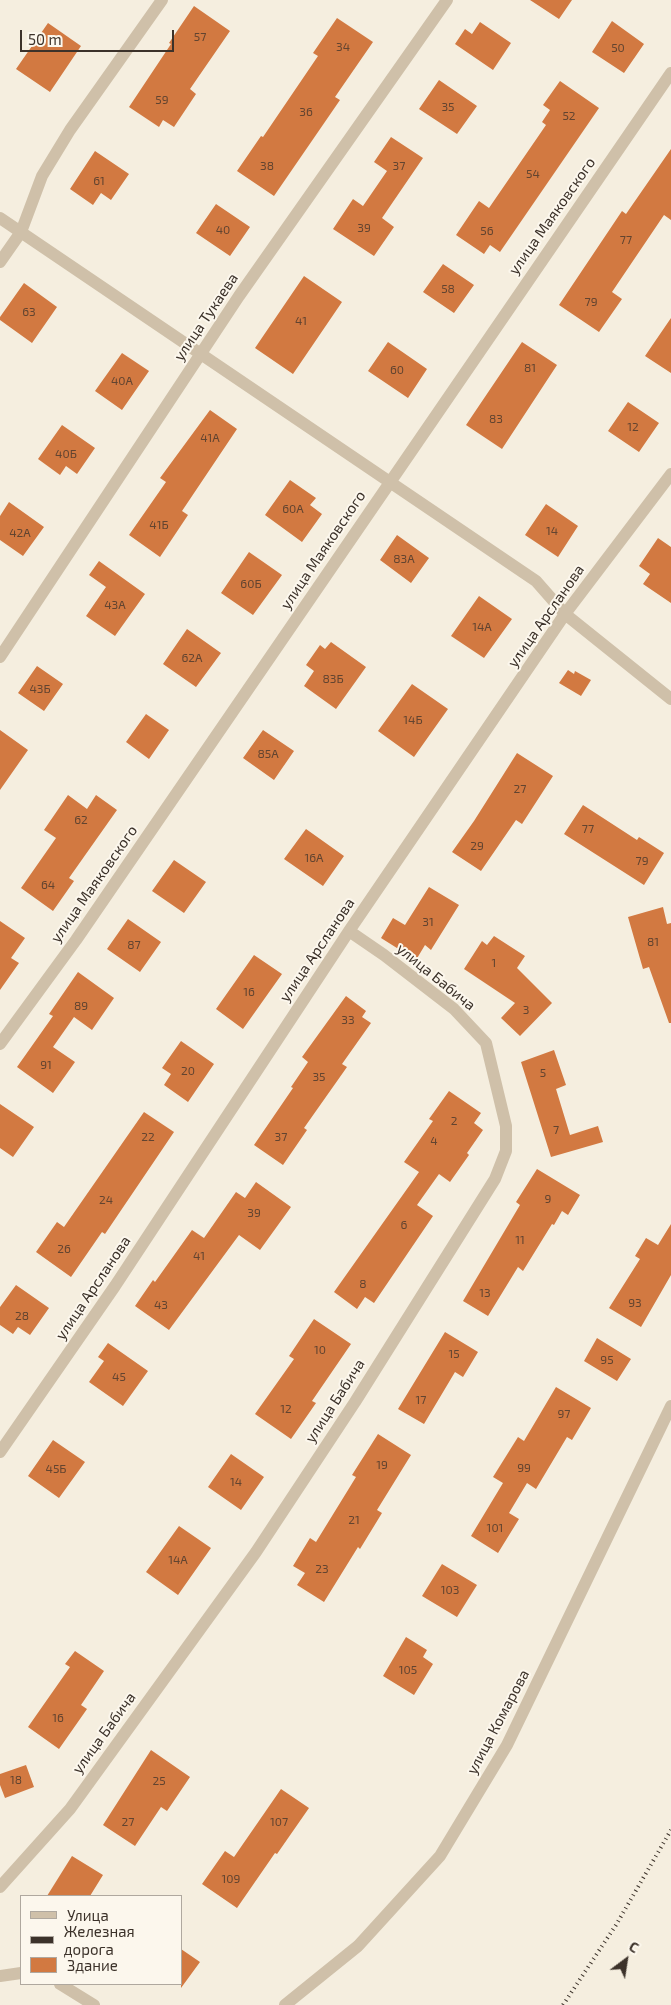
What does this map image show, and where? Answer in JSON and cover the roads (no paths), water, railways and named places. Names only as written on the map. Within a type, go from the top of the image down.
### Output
[{"type":"street","points":[[0,262],[21,232],[42,176],[70,130],[162,0]]},
{"type":"street","name":"улица Тукаева","points":[[0,657],[244,288],[447,0]]},
{"type":"street","name":"улица Маяковского","points":[[0,1044],[76,940],[671,73]]},
{"type":"street","points":[[0,218],[536,581],[565,614],[671,699]]},
{"type":"street","name":"улица Арсланова","points":[[0,1452],[115,1286],[348,931],[565,614],[671,474]]},
{"type":"street","name":"улица Бабича","points":[[0,1887],[70,1809],[256,1552],[355,1402],[495,1179],[506,1151],[506,1126],[486,1042],[454,1009],[384,955],[348,931]]},
{"type":"street","name":"улица Комарова","points":[[285,2005],[358,1946],[440,1856],[507,1745],[671,1406]]},
{"type":"street","points":[[0,1976],[20,1973]]},
{"type":"street","points":[[62,1985],[94,2005]]},
{"type":"railway","points":[[563,2005],[616,1925],[671,1830]]}]
